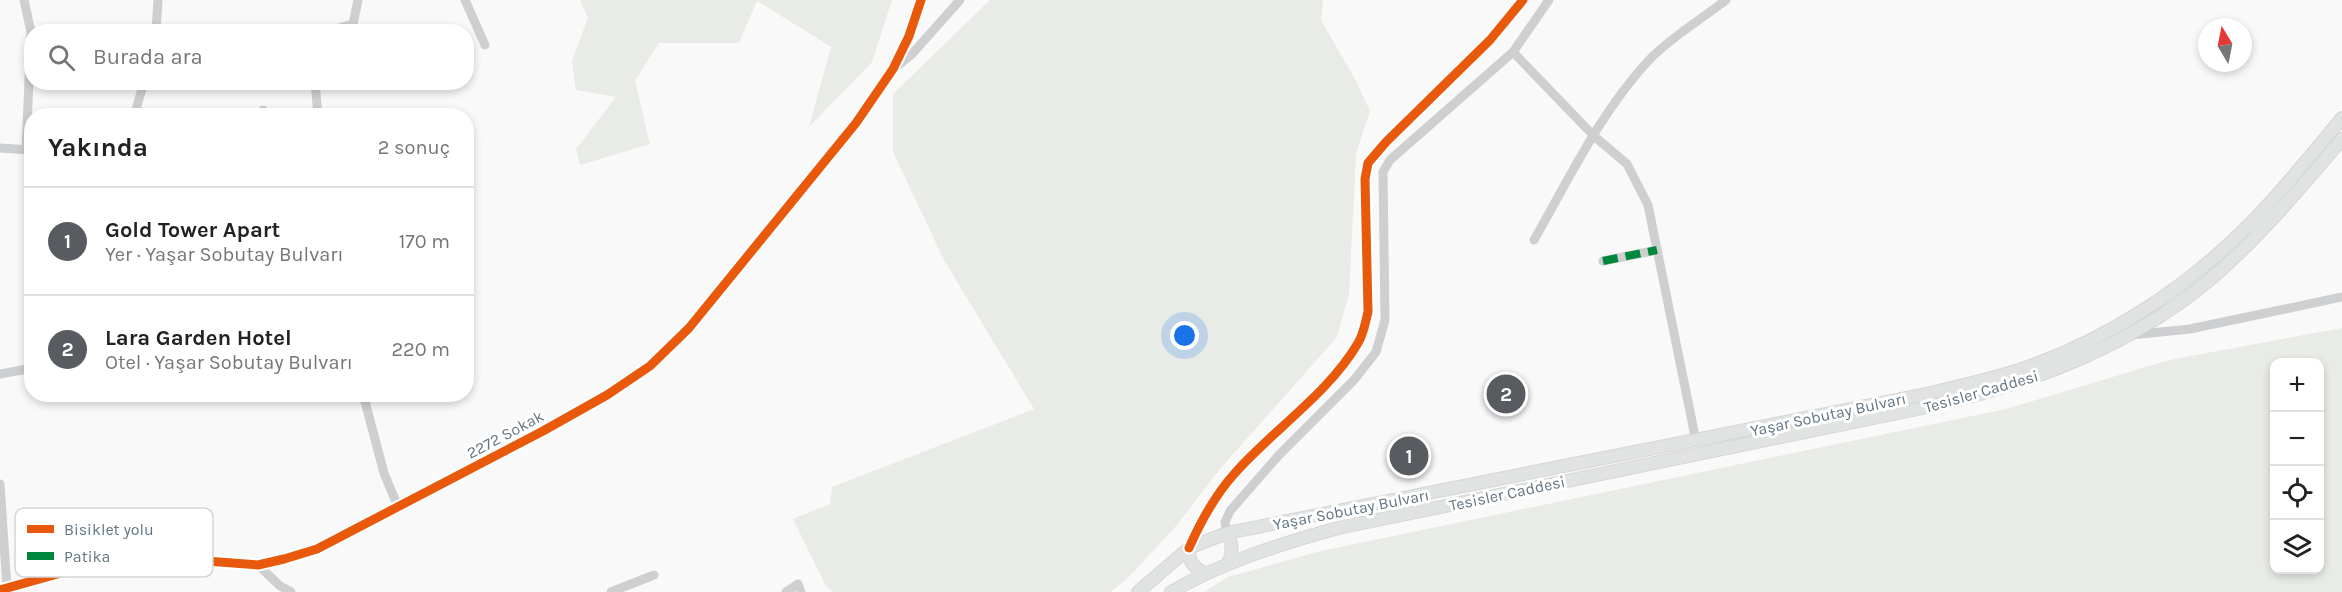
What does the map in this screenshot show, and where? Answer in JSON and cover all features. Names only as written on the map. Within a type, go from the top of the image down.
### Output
[{"type":"main road","name":"Yaşar Sobutay Bulvarı","points":[[1137,592],[1189,548],[1227,533],[1696,441],[1980,382],[2020,369],[2094,339],[2148,307],[2209,262],[2252,222],[2342,118]]},
{"type":"main road","name":"Tesisler Caddesi","points":[[1170,592],[1204,573],[1261,551],[1338,528],[1974,397],[2060,368],[2128,335],[2176,304],[2220,271],[2260,232],[2342,139]]},
{"type":"main road","points":[[1227,533],[1232,546],[1232,556],[1228,564]]},
{"type":"main road","points":[[1189,548],[1189,559],[1192,566],[1204,573]]},
{"type":"street","points":[[24,0],[29,24]]},
{"type":"street","points":[[156,24],[158,0]]},
{"type":"street","points":[[353,24],[358,0]]},
{"type":"street","points":[[465,0],[485,45]]},
{"type":"street","points":[[893,69],[909,36],[921,0]]},
{"type":"street","points":[[893,69],[912,54],[960,0]]},
{"type":"street","points":[[1189,548],[1196,531],[1234,474],[1333,376],[1358,344],[1368,312],[1365,179],[1368,163],[1386,142],[1490,40],[1523,0]]},
{"type":"street","points":[[1227,533],[1225,522],[1230,511],[1279,455],[1354,380],[1376,352],[1385,320],[1383,172],[1390,160],[1513,52],[1549,0]]},
{"type":"street","points":[[1534,240],[1594,136],[1633,78],[1653,57],[1726,0]]},
{"type":"street","points":[[1513,52],[1594,136],[1627,164],[1648,205],[1696,441]]},
{"type":"street","name":"2272 Sokak","points":[[213,562],[258,565],[317,549],[543,431],[607,395],[650,366],[689,328],[856,123],[893,69]]},
{"type":"street","points":[[30,90],[30,108]]},
{"type":"street","points":[[136,108],[142,90]]},
{"type":"street","points":[[316,90],[317,108]]},
{"type":"street","points":[[0,148],[24,150]]},
{"type":"street","points":[[1603,261],[1657,250]]},
{"type":"street","points":[[2128,335],[2190,329],[2342,297]]},
{"type":"street","points":[[0,374],[24,370]]},
{"type":"street","points":[[365,402],[384,473],[398,507]]},
{"type":"street","points":[[0,484],[4,589]]},
{"type":"street","points":[[258,565],[280,586],[291,592]]},
{"type":"street","points":[[612,592],[654,575]]},
{"type":"street","name":"2272 Sokak","points":[[4,589],[47,577]]},
{"type":"street","points":[[786,592],[798,584],[801,592]]},
{"type":"shaded area","points":[[580,0],[892,0],[872,62],[809,127],[831,47],[757,1],[739,43],[659,43],[635,81],[650,144],[580,165],[576,149],[616,97],[576,90],[572,61],[588,18]]},
{"type":"shaded area","points":[[990,0],[1323,0],[1321,20],[1356,81],[1370,111],[1356,154],[1349,294],[1337,337],[1219,470],[1177,525],[1127,579],[1110,592],[833,592],[826,586],[793,519],[830,504],[832,487],[1034,409],[944,260],[893,152],[893,94]]},
{"type":"shaded area","points":[[2342,328],[2342,592],[1204,592],[1228,577],[1321,551],[2006,409],[2169,360]]},
{"type":"marked path","points":[[1603,261],[1657,250]]},
{"type":"cycle path","points":[[213,562],[258,565],[317,549],[543,431],[607,395],[650,366],[689,328],[856,123],[893,69],[909,36],[921,0]]},
{"type":"cycle path","points":[[1189,548],[1209,509],[1228,481],[1332,378],[1360,339],[1368,312],[1365,179],[1368,163],[1386,142],[1490,40],[1523,0]]},
{"type":"cycle path","points":[[0,590],[47,577]]},
{"type":"place","name":"Lara Garden Hotel","points":[[1506,394]]},
{"type":"place","name":"Gold Tower Apart","points":[[1409,456]]}]
